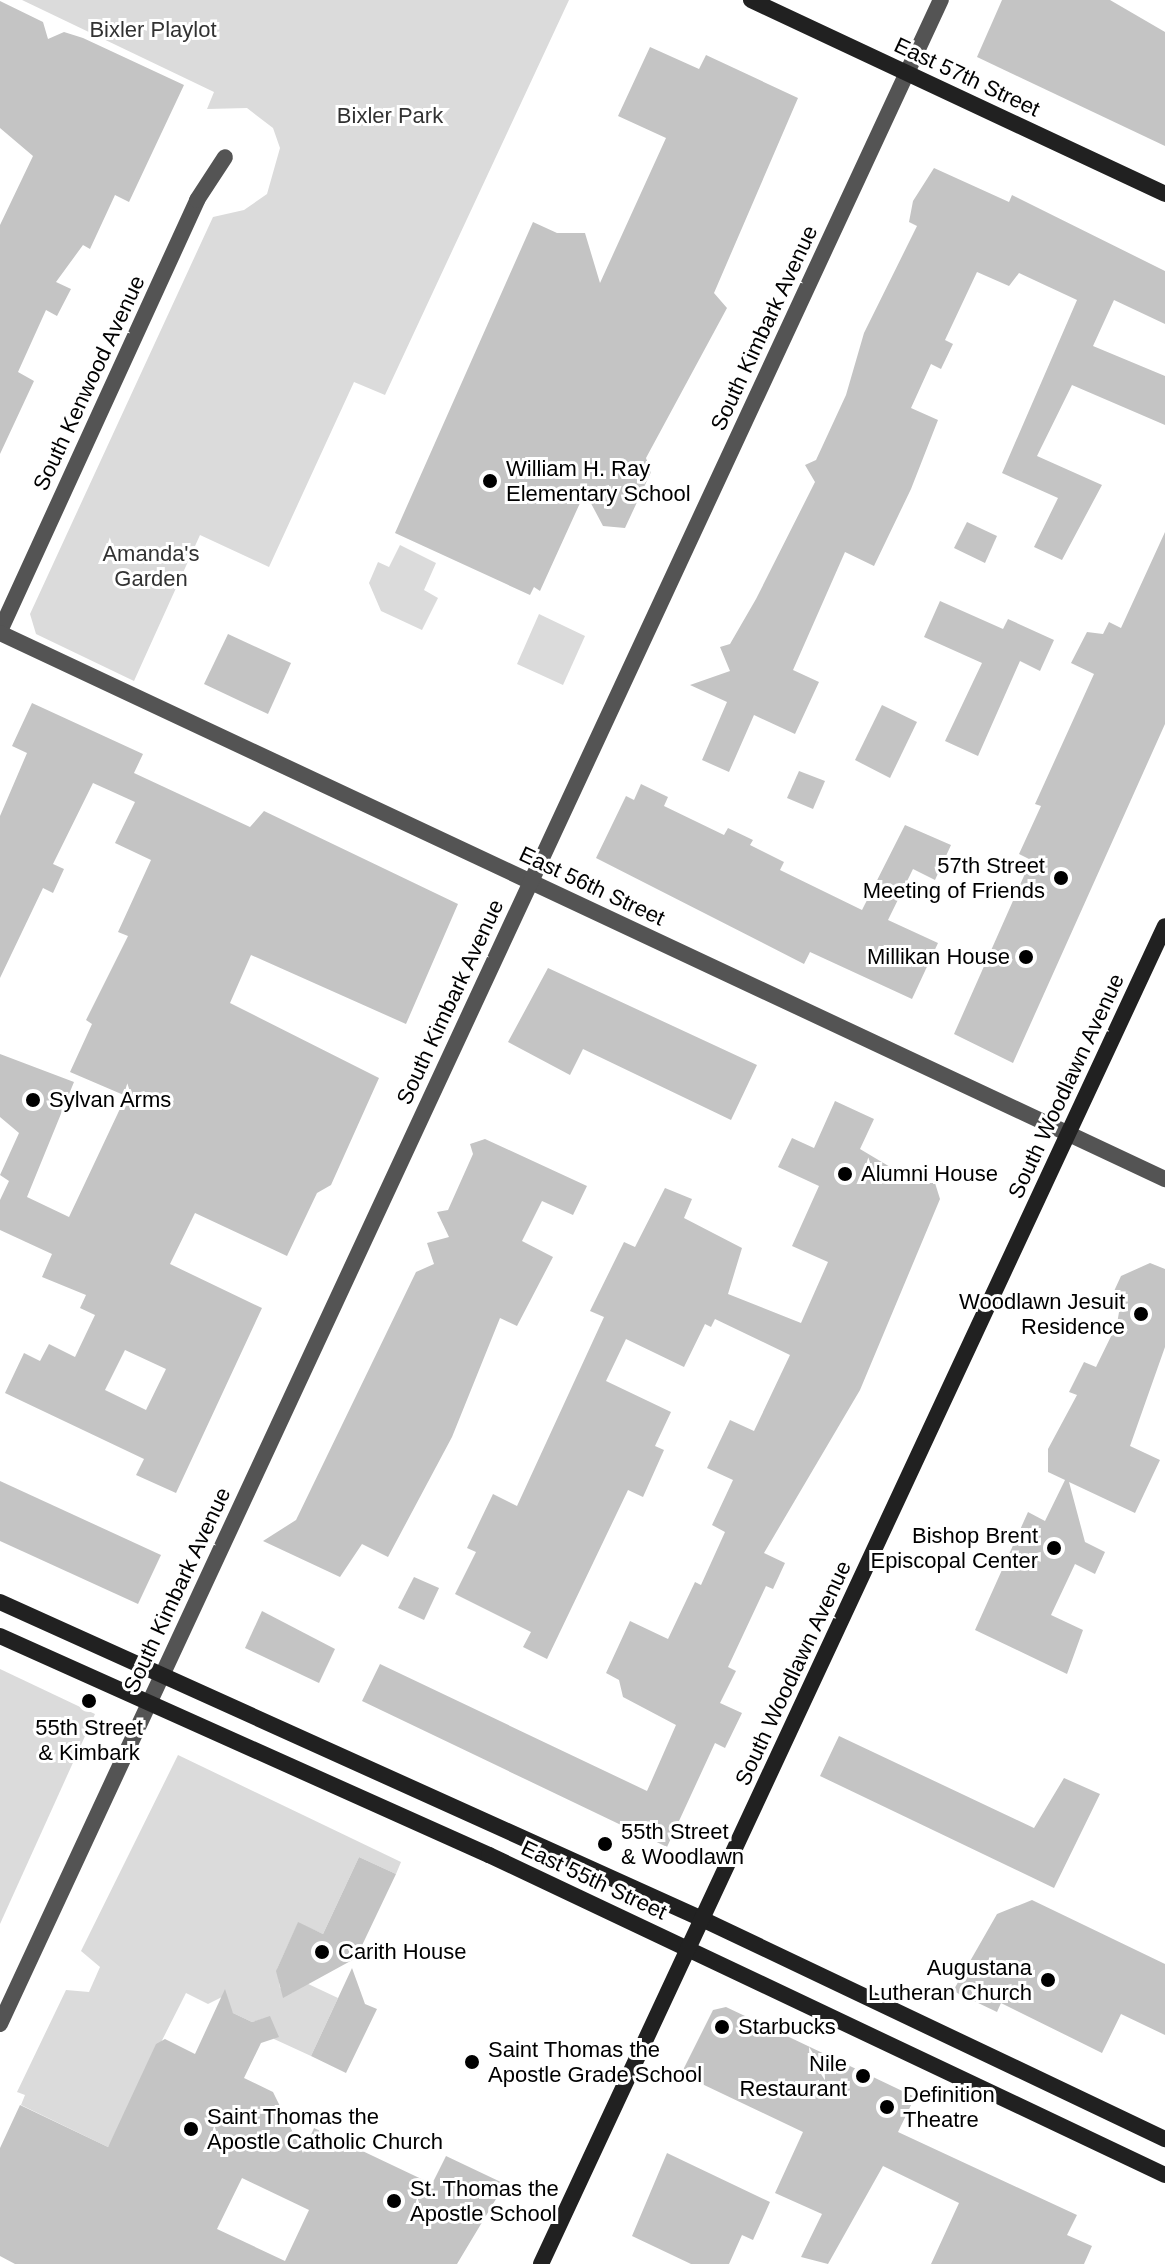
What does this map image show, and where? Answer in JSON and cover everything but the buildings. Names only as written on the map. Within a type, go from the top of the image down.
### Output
[{"type":"street","name":"East 57th Street","points":[[751,0],[1165,194]]},
{"type":"street","name":"South Kimbark Avenue","points":[[0,2024],[941,0]]},
{"type":"street","name":"South Kenwood Avenue","points":[[0,632],[197,200],[225,157]]},
{"type":"street","name":"East 56th Street","points":[[0,632],[1165,1179]]},
{"type":"street","name":"South Woodlawn Avenue","points":[[541,2264],[1165,926]]},
{"type":"street","name":"East 55th Street","points":[[0,1602],[702,1919],[1165,2139]]},
{"type":"street","name":"East 55th Street","points":[[0,1636],[688,1949],[1165,2175]]},
{"type":"green space","name":"Bixler Park","points":[[22,0],[569,0],[385,395],[354,382],[269,567],[200,535],[134,681],[36,634],[30,614],[213,217],[244,210],[267,194],[280,148],[273,128],[247,108],[207,109],[214,92]]},
{"type":"green space","points":[[400,545],[436,563],[424,590],[438,598],[422,630],[381,611],[369,583],[378,562],[389,567]]},
{"type":"green space","points":[[539,614],[585,636],[563,685],[517,664]]},
{"type":"green space","points":[[0,1669],[95,1714],[0,1924]]},
{"type":"green space","points":[[178,1755],[401,1862],[396,1874],[359,1857],[323,1934],[298,1923],[277,1969],[280,1988],[292,1993],[304,1982],[338,1998],[311,2056],[274,2039],[265,2018],[252,2022],[233,2013],[222,1997],[208,2004],[186,1993],[108,2147],[21,2105],[25,2095],[17,2092],[66,1990],[89,1992],[100,1967],[81,1951]]},
{"type":"place","name":"William H. Ray Elementary School","points":[[490,481]]},
{"type":"place","name":"57th Street Meeting of Friends","points":[[1061,878]]},
{"type":"place","name":"Millikan House","points":[[1026,957]]},
{"type":"place","name":"Sylvan Arms","points":[[33,1100]]},
{"type":"place","name":"Alumni House","points":[[845,1174]]},
{"type":"place","name":"Woodlawn Jesuit Residence","points":[[1141,1314]]},
{"type":"place","name":"Bishop Brent Episcopal Center","points":[[1054,1548]]},
{"type":"place","name":"55th Street & Kimbark","points":[[89,1701]]},
{"type":"place","name":"55th Street & Woodlawn","points":[[605,1844]]},
{"type":"place","name":"Carith House","points":[[322,1952]]},
{"type":"place","name":"Augustana Lutheran Church","points":[[1048,1980]]},
{"type":"place","name":"Starbucks","points":[[722,2027]]},
{"type":"place","name":"Saint Thomas the Apostle Grade School","points":[[472,2062]]},
{"type":"place","name":"Nile Restaurant","points":[[863,2076]]},
{"type":"place","name":"Definition Theatre","points":[[887,2107]]},
{"type":"place","name":"Saint Thomas the Apostle Catholic Church","points":[[191,2129]]},
{"type":"place","name":"St. Thomas the Apostle School","points":[[394,2201]]},
{"type":"park label","name":"Bixler Playlot","points":[[153,30]]},
{"type":"park label","name":"Amanda's Garden","points":[[151,566]]}]
